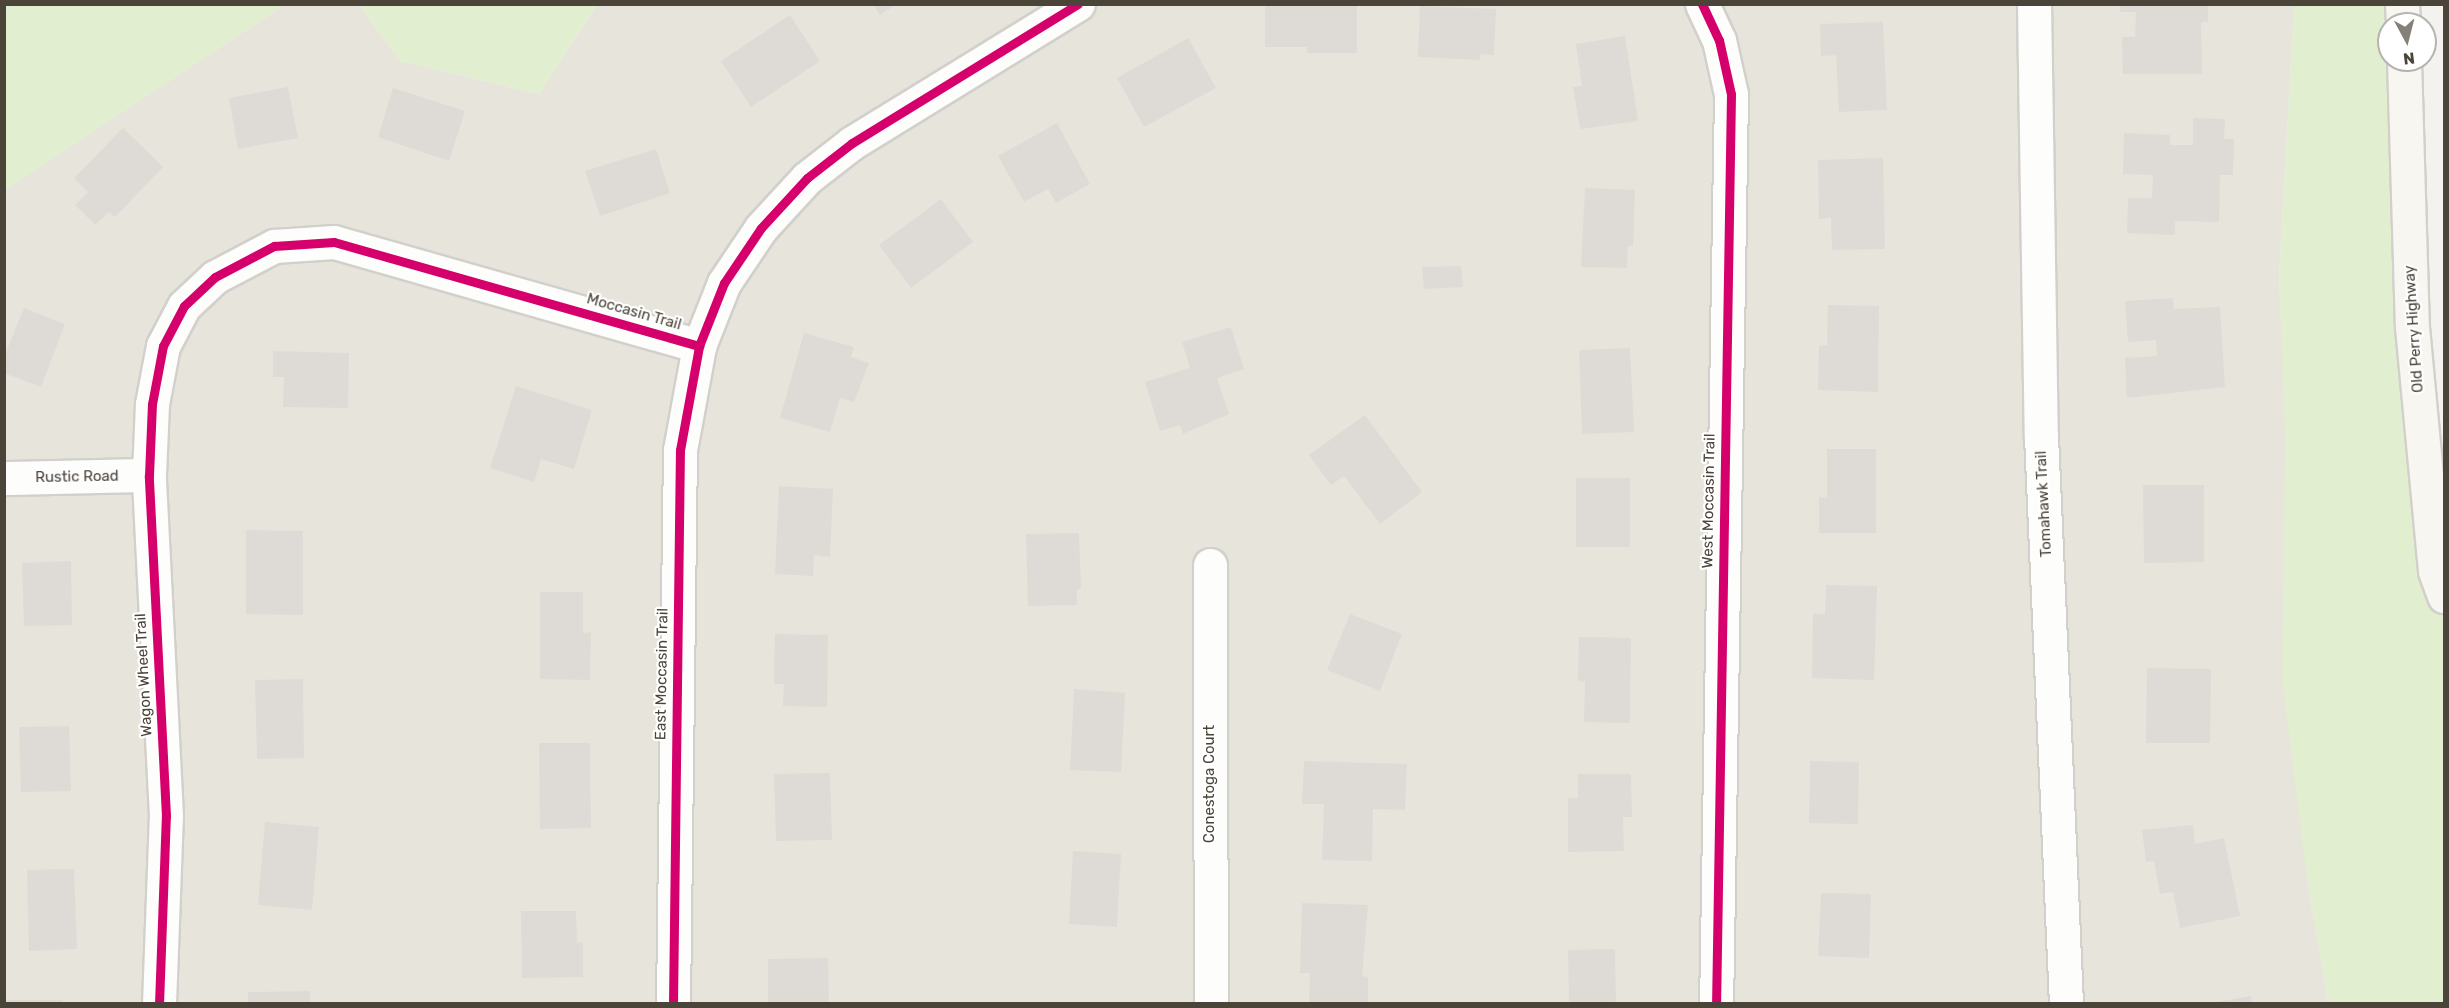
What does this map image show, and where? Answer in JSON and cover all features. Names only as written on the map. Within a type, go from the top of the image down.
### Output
[{"type":"street","points":[[699,346],[724,283],[761,228],[807,178],[852,143],[1078,4]]},
{"type":"street","name":"West Moccasin Trail","points":[[1702,4],[1719,40],[1731,94],[1716,1004]]},
{"type":"street","name":"Tomahawk Trail","points":[[2034,4],[2041,436],[2066,1004]]},
{"type":"street","name":"Old Perry Highway","points":[[2404,72],[2412,327],[2435,571],[2445,596]]},
{"type":"street","name":"Moccasin Trail","points":[[163,346],[184,306],[216,277],[274,246],[334,242],[699,346]]},
{"type":"street","name":"Wagon Wheel Trail","points":[[159,1004],[166,816],[149,475],[152,404],[163,346]]},
{"type":"street","name":"East Moccasin Trail","points":[[672,1004],[680,450],[699,346]]},
{"type":"street","name":"Rustic Road","points":[[4,478],[149,475]]},
{"type":"street","name":"Conestoga Court","points":[[1210,565],[1211,1004]]},
{"type":"shaded area","points":[[284,5],[359,5],[400,61],[539,94],[597,5],[2294,5],[2279,276],[2307,879],[2328,1003],[5,1004],[5,190]]},
{"type":"green space","points":[[5,4],[284,4],[284,5],[5,190]]},
{"type":"green space","points":[[359,5],[597,5],[539,94],[400,61]]},
{"type":"green space","points":[[2294,5],[2402,5],[2397,12],[2377,12],[2377,72],[2390,72],[2444,596],[2444,1003],[2328,1003],[2307,879],[2282,678],[2285,440],[2279,276]]},
{"type":"building","points":[[873,4],[897,4],[880,15]]},
{"type":"building","points":[[1265,4],[1357,4],[1357,53],[1307,53],[1307,47],[1265,47]]},
{"type":"building","points":[[2120,4],[2208,4],[2208,22],[2201,22],[2202,74],[2123,74],[2122,37],[2135,37],[2136,12],[2120,12]]},
{"type":"building","points":[[1420,6],[1496,9],[1494,55],[1480,54],[1480,60],[1418,57]]},
{"type":"building","points":[[790,15],[820,61],[751,107],[721,61]]},
{"type":"building","points":[[1883,22],[1887,110],[1839,112],[1836,55],[1821,56],[1820,24]]},
{"type":"building","points":[[1625,36],[1638,121],[1580,129],[1573,87],[1582,86],[1576,44]]},
{"type":"building","points":[[1188,38],[1216,88],[1144,127],[1117,78]]},
{"type":"building","points":[[288,87],[298,138],[238,149],[229,98]]},
{"type":"building","points":[[393,88],[465,111],[449,161],[378,137]]},
{"type":"building","points":[[2193,118],[2225,119],[2224,139],[2234,139],[2233,175],[2220,175],[2219,222],[2175,221],[2175,235],[2127,233],[2128,198],[2152,198],[2153,175],[2123,174],[2124,133],[2170,135],[2170,145],[2193,145]]},
{"type":"building","points":[[1057,123],[1090,184],[1056,203],[1048,189],[1024,202],[998,156]]},
{"type":"building","points":[[123,128],[163,167],[115,217],[109,212],[95,225],[75,205],[88,192],[74,178]]},
{"type":"building","points":[[656,149],[670,193],[600,216],[585,171]]},
{"type":"building","points":[[1883,158],[1885,249],[1832,250],[1831,218],[1819,219],[1818,160]]},
{"type":"building","points":[[1585,188],[1635,190],[1633,246],[1628,246],[1627,268],[1581,267]]},
{"type":"building","points":[[941,199],[973,242],[911,288],[879,245]]},
{"type":"building","points":[[1461,266],[1463,287],[1424,289],[1422,267]]},
{"type":"building","points":[[2173,298],[2174,309],[2220,307],[2225,387],[2127,398],[2125,358],[2157,356],[2156,340],[2128,342],[2125,301]]},
{"type":"building","points":[[1828,305],[1879,306],[1878,392],[1818,390],[1819,346],[1827,345]]},
{"type":"building","points":[[24,308],[65,324],[41,387],[4,373],[4,357]]},
{"type":"building","points":[[1231,327],[1244,369],[1217,378],[1229,414],[1183,434],[1180,425],[1160,431],[1145,382],[1190,368],[1182,342]]},
{"type":"building","points":[[804,333],[854,347],[851,357],[869,363],[854,402],[840,398],[830,432],[780,418]]},
{"type":"building","points":[[1630,348],[1634,432],[1582,434],[1579,350]]},
{"type":"building","points":[[273,351],[349,353],[348,408],[283,407],[284,377],[273,377]]},
{"type":"building","points":[[516,386],[592,410],[574,469],[541,459],[534,482],[490,468]]},
{"type":"building","points":[[1365,415],[1422,492],[1380,524],[1344,476],[1331,485],[1309,455]]},
{"type":"building","points":[[1827,449],[1876,449],[1876,533],[1819,533],[1819,497],[1827,498]]},
{"type":"building","points":[[1576,478],[1630,478],[1630,547],[1576,547]]},
{"type":"building","points":[[2143,485],[2204,485],[2204,562],[2144,563]]},
{"type":"building","points":[[779,486],[833,489],[830,557],[814,555],[813,576],[775,574]]},
{"type":"building","points":[[246,530],[303,531],[303,615],[246,614]]},
{"type":"building","points":[[1079,533],[1081,589],[1077,589],[1077,605],[1028,606],[1026,534]]},
{"type":"building","points":[[71,561],[72,625],[24,626],[22,563]]},
{"type":"building","points":[[1826,585],[1877,586],[1874,680],[1812,678],[1813,614],[1825,614]]},
{"type":"building","points":[[540,592],[583,592],[583,633],[591,632],[590,680],[540,679]]},
{"type":"building","points":[[1350,614],[1402,634],[1380,691],[1327,670]]},
{"type":"building","points":[[775,634],[828,635],[827,707],[783,706],[784,684],[774,684]]},
{"type":"building","points":[[1579,637],[1631,638],[1630,723],[1584,722],[1585,682],[1578,681]]},
{"type":"building","points":[[2147,668],[2211,669],[2210,743],[2146,743]]},
{"type":"building","points":[[303,679],[304,758],[257,759],[255,680]]},
{"type":"building","points":[[1074,689],[1125,693],[1121,772],[1070,770]]},
{"type":"building","points":[[69,726],[71,791],[21,792],[19,727]]},
{"type":"building","points":[[539,743],[590,743],[591,828],[540,829]]},
{"type":"building","points":[[1304,761],[1407,764],[1405,810],[1373,809],[1372,861],[1322,860],[1324,804],[1302,804]]},
{"type":"building","points":[[1810,761],[1859,762],[1858,824],[1809,823]]},
{"type":"building","points":[[830,773],[832,840],[776,841],[774,774]]},
{"type":"building","points":[[1578,774],[1631,774],[1632,817],[1623,817],[1624,851],[1568,852],[1568,798],[1578,798]]},
{"type":"building","points":[[265,822],[319,827],[312,910],[258,905]]},
{"type":"building","points":[[2193,825],[2195,844],[2224,838],[2240,916],[2180,928],[2173,892],[2160,894],[2154,861],[2146,862],[2142,830]]},
{"type":"building","points":[[1073,851],[1121,854],[1117,927],[1069,924]]},
{"type":"building","points":[[74,869],[77,949],[29,951],[27,870]]},
{"type":"building","points":[[1821,893],[1871,894],[1869,958],[1818,956]]},
{"type":"building","points":[[1302,903],[1368,905],[1362,976],[1368,977],[1368,1004],[1309,1004],[1310,973],[1300,973]]},
{"type":"building","points":[[521,911],[576,911],[577,943],[583,942],[583,977],[522,978]]},
{"type":"building","points":[[1615,949],[1616,1004],[1569,1004],[1568,950]]},
{"type":"building","points":[[828,958],[829,1004],[768,1004],[768,959]]},
{"type":"building","points":[[310,991],[310,1004],[248,1004],[248,992]]},
{"type":"building","points":[[2251,996],[2252,1004],[2216,1004],[2216,1002]]},
{"type":"building","points":[[4,1000],[63,1000],[63,1004],[4,1004]]},
{"type":"cycle path","points":[[673,1004],[680,450],[699,346],[724,283],[761,228],[807,178],[852,143],[1078,4]]},
{"type":"cycle path","points":[[1702,4],[1719,40],[1731,94],[1716,1004]]},
{"type":"cycle path","points":[[159,1004],[166,816],[149,475],[152,404],[163,346],[184,306],[215,277],[274,246],[334,242],[699,346]]}]
